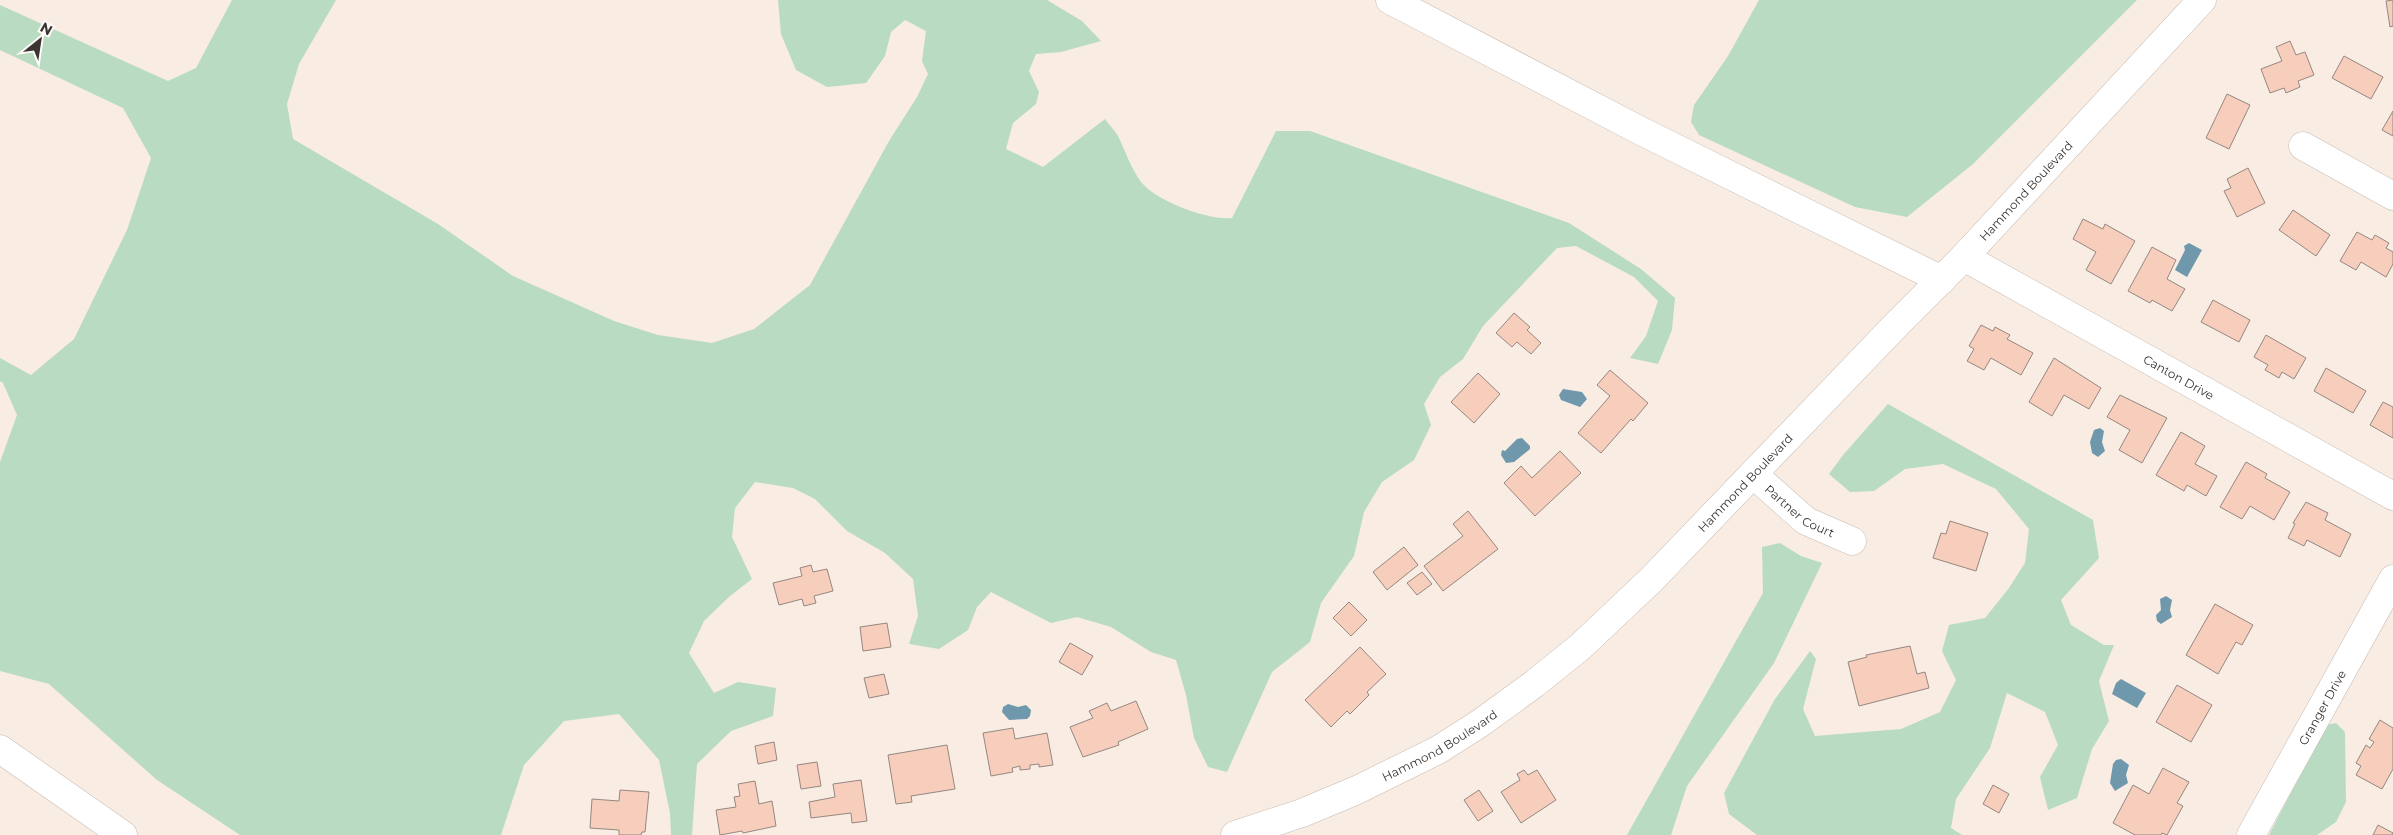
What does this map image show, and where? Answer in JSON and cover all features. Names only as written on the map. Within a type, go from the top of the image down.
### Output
[{"type":"street","points":[[1390,0],[1641,131],[1942,280]]},
{"type":"street","name":"Hammond Boulevard","points":[[1235,835],[1302,813],[1357,790],[1438,750],[1479,724],[1534,684],[1580,647],[1651,580],[1942,280],[2202,0]]},
{"type":"street","name":"Hammond Boulevard","points":[[2177,28],[2212,0]]},
{"type":"street","points":[[2303,146],[2393,196]]},
{"type":"street","name":"Canton Drive","points":[[1964,257],[2393,496]]},
{"type":"street","name":"Partner Court","points":[[1753,474],[1806,521],[1852,542]]},
{"type":"street","name":"Granger Drive","points":[[2252,835],[2393,579]]},
{"type":"street","points":[[0,749],[124,835]]},
{"type":"green space","points":[[232,0],[336,0],[299,64],[287,104],[293,139],[438,224],[513,276],[614,321],[658,335],[712,343],[754,329],[810,285],[889,141],[917,97],[928,74],[922,61],[926,31],[905,20],[891,32],[885,56],[866,83],[827,87],[796,70],[781,34],[778,0],[1047,0],[1082,21],[1101,41],[1061,52],[1036,54],[1029,71],[1039,92],[1036,104],[1013,123],[1006,149],[1043,167],[1105,119],[1118,135],[1137,177],[1148,189],[1170,203],[1197,213],[1232,218],[1276,131],[1310,131],[1569,223],[1641,269],[1675,298],[1672,330],[1658,364],[1630,358],[1646,336],[1658,301],[1634,277],[1576,246],[1557,248],[1483,326],[1463,359],[1440,377],[1424,404],[1431,425],[1414,460],[1382,482],[1364,512],[1354,556],[1321,603],[1310,642],[1272,672],[1227,772],[1208,767],[1194,738],[1186,695],[1176,660],[1151,652],[1111,627],[1077,617],[1051,623],[991,592],[977,607],[968,630],[939,649],[909,644],[918,616],[913,579],[885,553],[847,531],[815,499],[793,488],[755,482],[735,508],[732,537],[752,579],[730,596],[704,621],[689,653],[714,693],[738,682],[776,688],[773,716],[731,731],[697,764],[692,835],[671,835],[670,813],[659,760],[619,714],[564,721],[524,765],[501,835],[240,835],[157,780],[49,684],[0,671],[0,462],[17,415],[3,383],[0,381],[0,358],[31,375],[74,339],[127,230],[151,158],[123,108],[0,50],[0,5],[168,81],[196,68]]},
{"type":"green space","points":[[1759,0],[2137,0],[1973,164],[1907,217],[1855,207],[1699,135],[1691,122],[1694,105],[1728,56]]},
{"type":"green space","points":[[1888,404],[2093,520],[2099,558],[2061,600],[2071,625],[2104,645],[2114,645],[2099,681],[2109,721],[2092,749],[2077,798],[2048,810],[2040,777],[2058,745],[2045,712],[2007,693],[1990,748],[1956,799],[1951,828],[1962,835],[1757,835],[1729,814],[1724,793],[1775,699],[1810,651],[1816,659],[1803,709],[1815,736],[1901,729],[1940,712],[1956,680],[1942,651],[1949,625],[1985,618],[2009,588],[2025,563],[2029,529],[1996,489],[1943,464],[1905,469],[1874,491],[1850,492],[1829,474],[1843,455]]},
{"type":"green space","points":[[1780,543],[1801,556],[1822,563],[1774,663],[1687,786],[1671,835],[1627,835],[1763,593],[1762,547]]},
{"type":"green space","points":[[2336,723],[2345,732],[2346,802],[2336,822],[2317,835],[2269,835],[2326,725]]},
{"type":"water","points":[[2189,243],[2202,250],[2187,277],[2175,270],[2185,250],[2184,246]]},
{"type":"water","points":[[1563,389],[1582,392],[1587,399],[1580,407],[1561,400],[1559,395]]},
{"type":"water","points":[[2100,428],[2104,431],[2102,442],[2105,451],[2098,457],[2092,453],[2090,442],[2094,430]]},
{"type":"water","points":[[1522,438],[1530,446],[1530,449],[1514,462],[1506,463],[1501,455],[1502,450],[1505,451],[1517,439]]},
{"type":"water","points":[[2166,596],[2172,600],[2170,610],[2172,617],[2161,624],[2157,621],[2156,615],[2161,610],[2160,599]]},
{"type":"water","points":[[2121,679],[2146,693],[2137,708],[2112,694],[2116,683]]},
{"type":"water","points":[[1008,704],[1018,707],[1026,705],[1031,710],[1030,716],[1027,719],[1009,720],[1002,712],[1003,707]]},
{"type":"water","points":[[2121,759],[2129,765],[2126,775],[2128,783],[2115,791],[2110,783],[2113,764],[2116,760]]},
{"type":"building","points":[[2393,0],[2393,26],[2390,27],[2386,1]]},
{"type":"building","points":[[2290,41],[2296,55],[2305,52],[2314,75],[2298,81],[2300,87],[2286,93],[2284,88],[2270,93],[2261,69],[2282,61],[2276,47]]},
{"type":"building","points":[[2344,56],[2383,77],[2371,99],[2332,78]]},
{"type":"building","points":[[2227,94],[2250,105],[2229,149],[2206,138]]},
{"type":"building","points":[[2393,111],[2393,136],[2382,130]]},
{"type":"building","points":[[2248,168],[2265,203],[2237,217],[2224,191],[2231,188],[2227,179]]},
{"type":"building","points":[[2293,210],[2330,235],[2316,256],[2279,230]]},
{"type":"building","points":[[2083,219],[2103,229],[2105,224],[2135,241],[2111,284],[2086,270],[2096,252],[2073,239]]},
{"type":"building","points":[[2357,232],[2372,240],[2375,235],[2389,243],[2386,248],[2393,252],[2393,264],[2386,277],[2361,262],[2356,270],[2340,261]]},
{"type":"building","points":[[2152,247],[2176,260],[2167,279],[2185,289],[2172,311],[2152,300],[2150,303],[2128,291]]},
{"type":"building","points":[[2213,300],[2250,320],[2239,342],[2201,322]]},
{"type":"building","points":[[1514,313],[1530,327],[1527,330],[1541,343],[1531,354],[1517,342],[1512,347],[1496,333]]},
{"type":"building","points":[[1981,325],[1993,331],[1995,327],[2010,335],[2007,339],[2033,353],[2021,375],[1991,358],[1984,370],[1967,361],[1974,349],[1969,346]]},
{"type":"building","points":[[2266,335],[2306,358],[2294,379],[2282,372],[2279,378],[2265,370],[2268,365],[2254,357]]},
{"type":"building","points":[[2054,358],[2101,388],[2089,409],[2064,395],[2052,416],[2029,402]]},
{"type":"building","points":[[2326,368],[2366,391],[2353,413],[2314,391]]},
{"type":"building","points":[[1610,370],[1648,403],[1601,453],[1578,433],[1610,396],[1597,385]]},
{"type":"building","points":[[1478,373],[1500,394],[1474,423],[1451,402]]},
{"type":"building","points":[[2120,395],[2167,418],[2142,463],[2119,450],[2130,430],[2107,417]]},
{"type":"building","points":[[2383,402],[2393,407],[2393,438],[2370,425]]},
{"type":"building","points":[[2181,432],[2205,446],[2195,464],[2217,476],[2206,496],[2187,485],[2184,491],[2156,475]]},
{"type":"building","points":[[1560,451],[1581,473],[1535,516],[1504,483],[1521,466],[1532,478]]},
{"type":"building","points":[[2246,462],[2267,474],[2265,478],[2290,492],[2274,520],[2250,506],[2242,519],[2220,507]]},
{"type":"building","points":[[2306,502],[2328,513],[2325,520],[2351,534],[2340,557],[2307,540],[2304,546],[2288,538],[2295,524],[2293,523]]},
{"type":"building","points":[[1468,511],[1498,549],[1443,591],[1424,566],[1463,536],[1453,524]]},
{"type":"building","points":[[1950,521],[1988,533],[1976,571],[1933,558],[1941,533],[1946,534]]},
{"type":"building","points":[[1404,547],[1418,565],[1387,590],[1373,572]]},
{"type":"building","points":[[811,565],[813,572],[827,569],[833,591],[814,596],[816,603],[804,606],[802,599],[779,605],[773,583],[802,576],[800,568]]},
{"type":"building","points":[[1422,572],[1432,584],[1417,595],[1407,583]]},
{"type":"building","points":[[1349,602],[1367,620],[1351,636],[1333,618]]},
{"type":"building","points":[[2215,604],[2253,625],[2242,645],[2236,642],[2218,674],[2186,655]]},
{"type":"building","points":[[887,623],[891,647],[863,651],[860,627]]},
{"type":"building","points":[[1070,643],[1093,656],[1082,675],[1059,662]]},
{"type":"building","points":[[1910,646],[1917,674],[1925,672],[1929,688],[1859,706],[1848,662],[1867,657],[1866,655]]},
{"type":"building","points":[[1360,647],[1386,674],[1367,692],[1369,695],[1350,714],[1347,711],[1331,727],[1305,700]]},
{"type":"building","points":[[884,674],[889,694],[869,698],[864,678]]},
{"type":"building","points":[[2177,685],[2212,705],[2191,742],[2156,722]]},
{"type":"building","points":[[1136,701],[1148,729],[1118,742],[1119,745],[1083,757],[1070,727],[1093,718],[1089,711],[1107,703],[1111,711]]},
{"type":"building","points":[[2380,720],[2393,728],[2393,769],[2382,789],[2356,775],[2361,766],[2356,763],[2366,745],[2370,748],[2374,742],[2369,739]]},
{"type":"building","points":[[1013,728],[1015,739],[1047,733],[1053,765],[1039,767],[1039,764],[1030,765],[1030,769],[1020,770],[1020,766],[1012,768],[1013,772],[991,776],[983,733]]},
{"type":"building","points":[[774,742],[777,760],[758,764],[755,746]]},
{"type":"building","points":[[947,745],[955,789],[911,796],[912,802],[896,804],[888,755]]},
{"type":"building","points":[[817,762],[821,786],[801,789],[797,765]]},
{"type":"building","points":[[2163,768],[2189,782],[2177,803],[2183,806],[2167,835],[2162,833],[2161,835],[2135,835],[2113,823],[2133,785],[2149,794]]},
{"type":"building","points":[[1524,770],[1528,775],[1537,770],[1556,800],[1521,823],[1501,792],[1520,780],[1517,774]]},
{"type":"building","points":[[861,780],[867,821],[852,823],[851,813],[811,818],[809,802],[835,797],[833,784]]},
{"type":"building","points":[[755,781],[759,804],[772,801],[776,826],[743,833],[742,831],[720,835],[716,810],[736,807],[734,797],[740,796],[738,784]]},
{"type":"building","points":[[1993,785],[2009,794],[1999,813],[1983,804]]},
{"type":"building","points":[[620,790],[649,792],[645,832],[642,832],[641,835],[619,835],[619,830],[590,828],[592,799],[619,801]]},
{"type":"building","points":[[1479,790],[1493,811],[1478,821],[1464,800]]},
{"type":"building","points":[[2378,825],[2393,833],[2392,835],[2373,835]]}]
